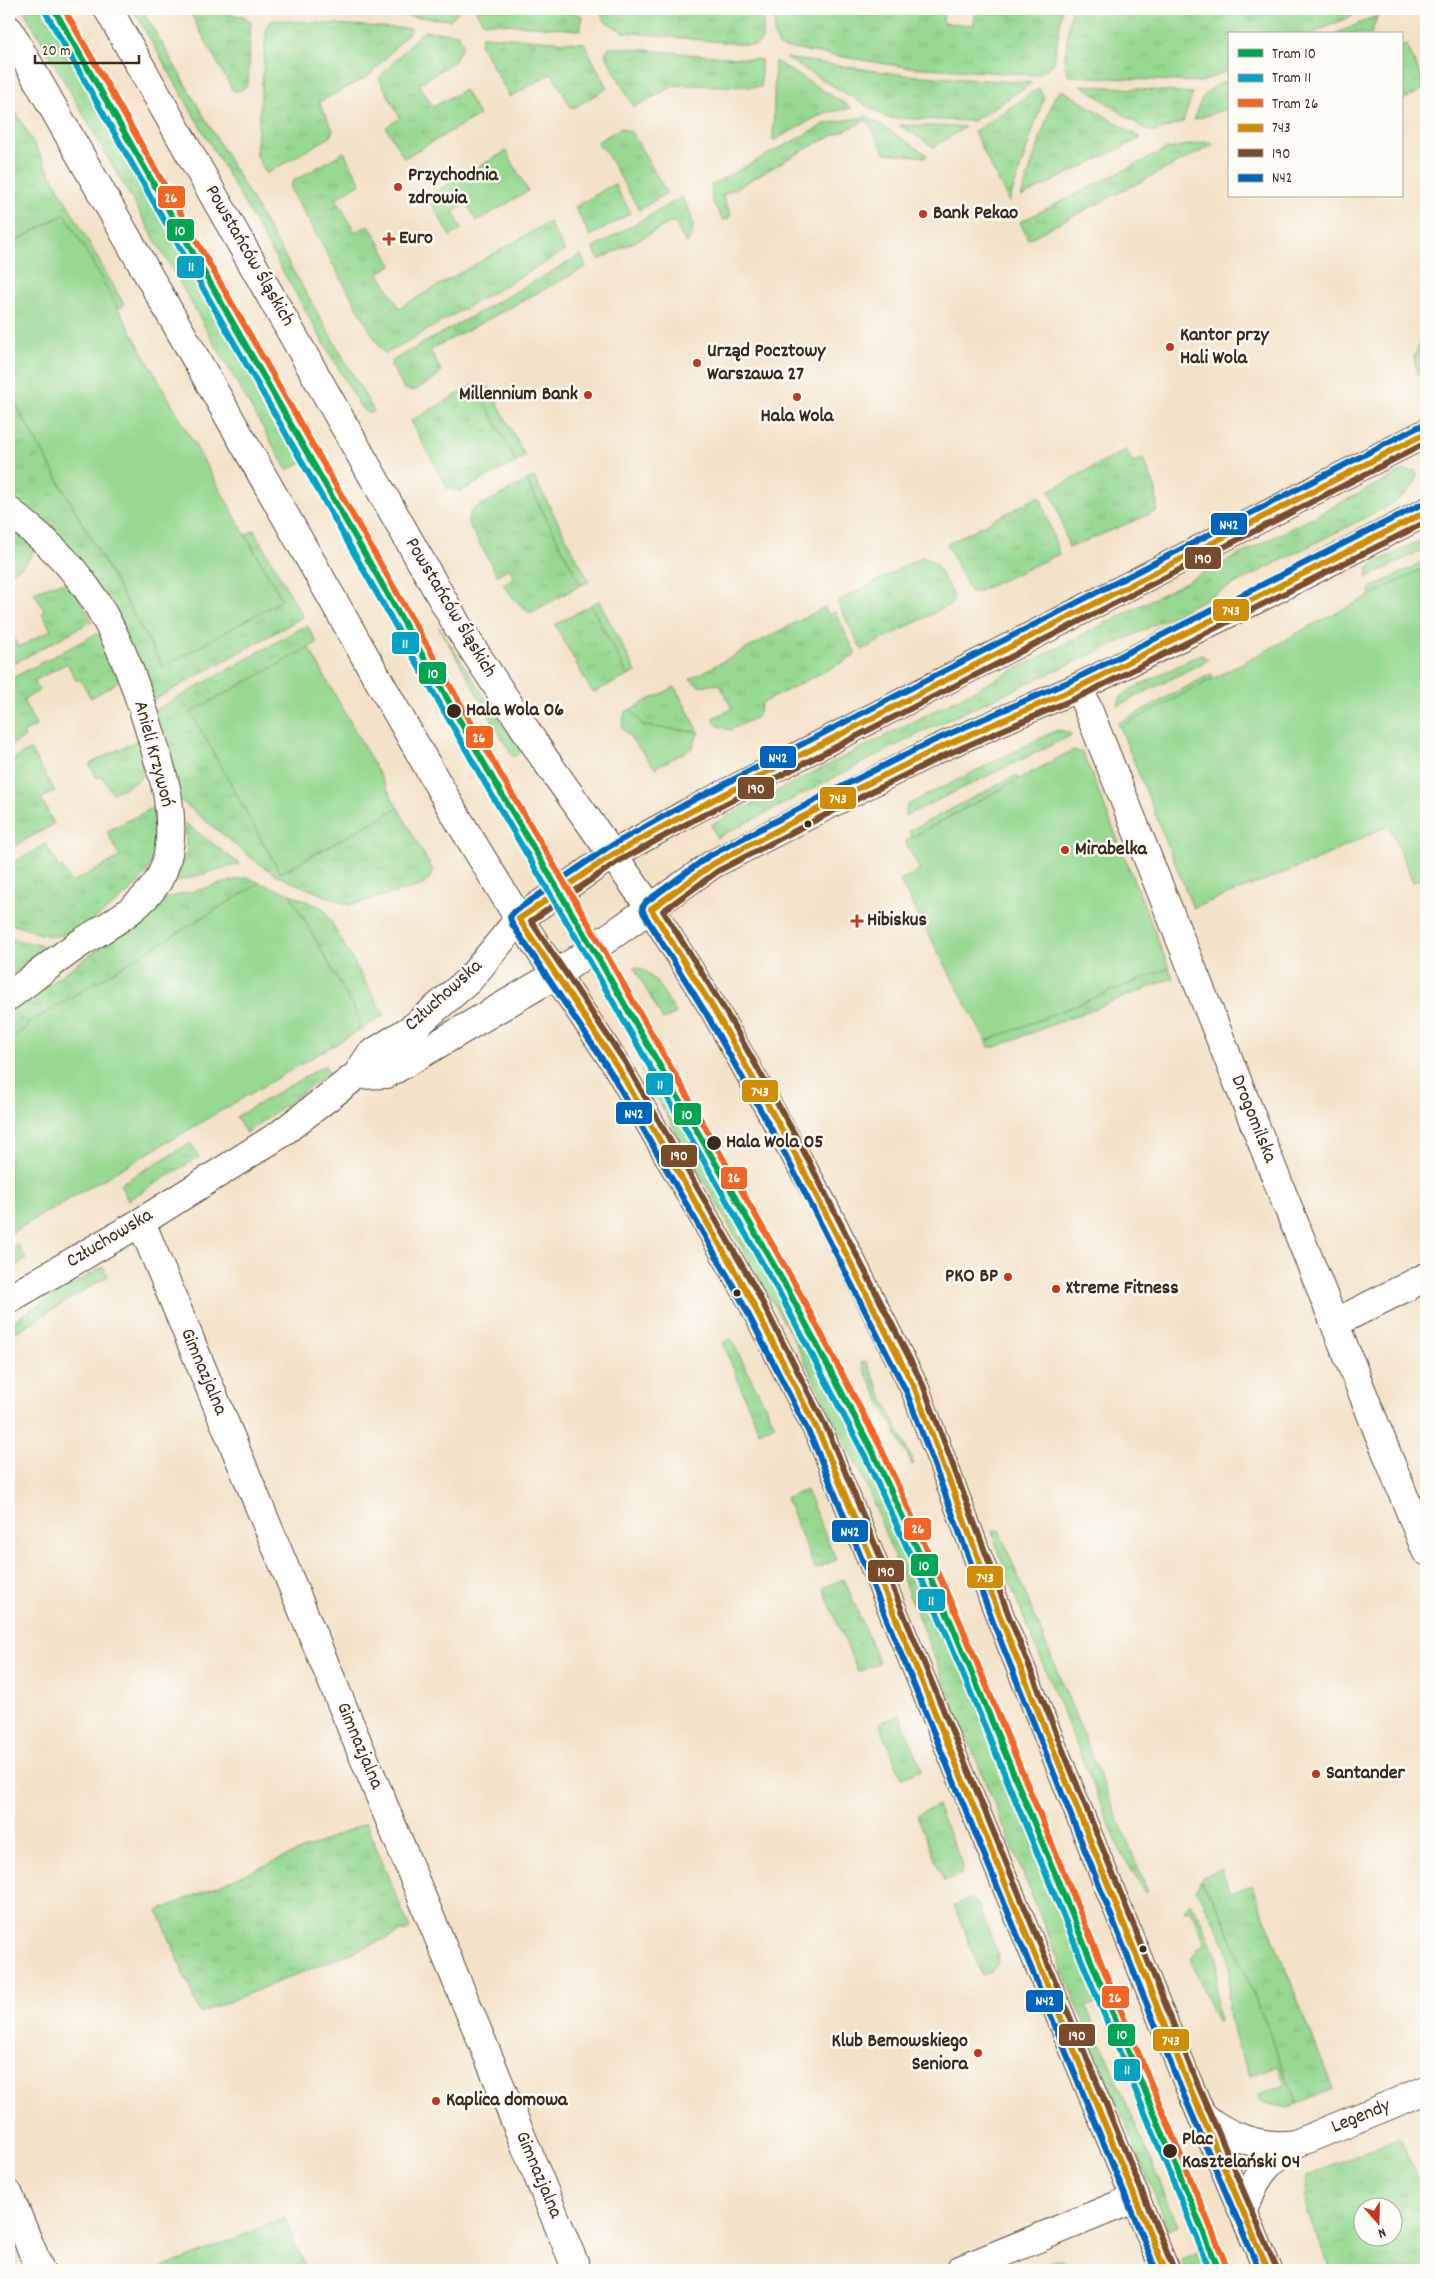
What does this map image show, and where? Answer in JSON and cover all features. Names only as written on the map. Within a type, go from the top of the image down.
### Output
[{"type":"street","name":"Powstańców Śląskich","points":[[108,9],[457,625],[544,758],[651,909],[715,1011],[791,1146],[915,1389],[1001,1619],[1202,2114],[1268,2270]]},
{"type":"street","points":[[9,30],[428,766],[519,919],[617,1066],[742,1284],[821,1437],[1165,2270]]},
{"type":"street","name":"Człuchowska","points":[[9,1298],[141,1222],[279,1134],[357,1075],[370,1054],[414,1027],[469,980],[519,919],[612,855],[688,813],[1426,433]]},
{"type":"street","name":"Anieli Krzywoń","points":[[9,511],[61,557],[80,579],[107,621],[136,689],[152,739],[168,800],[170,834],[166,861],[159,879],[147,895],[119,920],[81,943],[9,996]]},
{"type":"street","name":"Człuchowska","points":[[357,1075],[387,1074],[557,974],[712,864],[937,749],[1079,687],[1426,512]]},
{"type":"street","name":"Drogomilska","points":[[1079,687],[1426,1550]]},
{"type":"street","name":"Gimnazjalna","points":[[141,1222],[577,2270]]},
{"type":"street","points":[[1336,1323],[1426,1277]]},
{"type":"street","name":"Legendy","points":[[1244,2212],[1248,2195],[1260,2173],[1278,2155],[1295,2144],[1426,2090]]},
{"type":"street","name":"Legendy","points":[[1202,2114],[1216,2127],[1232,2136],[1267,2145],[1295,2144]]},
{"type":"street","points":[[9,2195],[40,2270]]},
{"type":"street","points":[[960,2270],[1136,2198]]},
{"type":"green space","points":[[23,9],[45,9],[305,461],[287,470]]},
{"type":"green space","points":[[133,9],[142,9],[374,411],[370,413],[364,411],[360,406]]},
{"type":"green space","points":[[188,9],[243,16],[251,21],[248,84],[242,90],[235,91],[232,89]]},
{"type":"green space","points":[[330,9],[460,9],[450,20]]},
{"type":"green space","points":[[475,9],[569,9],[583,17],[580,30],[483,22]]},
{"type":"green space","points":[[598,9],[765,9],[762,40],[756,45],[751,45],[623,32],[605,21]]},
{"type":"green space","points":[[776,9],[944,9],[943,23],[974,25],[976,9],[983,9],[983,12],[1013,14],[1013,9],[1062,9],[1054,63],[1039,75],[906,67],[780,47],[774,35]]},
{"type":"green space","points":[[1071,9],[1367,9],[1315,32],[1228,32],[1228,70],[1201,82],[1069,76],[1064,65]]},
{"type":"green space","points":[[1378,15],[1372,32],[1340,32]]},
{"type":"green space","points":[[273,20],[412,29],[369,76],[319,102],[333,130],[330,137],[266,174],[256,154],[267,25]]},
{"type":"green space","points":[[425,31],[458,34],[463,45],[455,61],[419,84],[433,107],[464,90],[479,115],[404,158],[386,127],[400,118],[379,78]]},
{"type":"green space","points":[[482,36],[584,43],[607,88],[572,109],[552,73],[510,97],[480,44]]},
{"type":"green space","points":[[1407,45],[1426,88],[1402,100],[1402,47]]},
{"type":"green space","points":[[609,47],[761,60],[761,87],[676,85],[634,107],[605,54]]},
{"type":"green space","points":[[786,58],[904,75],[1032,83],[973,121],[887,118]]},
{"type":"green space","points":[[775,61],[852,108],[824,113],[773,141]]},
{"type":"green space","points":[[1228,80],[1228,108],[1193,120],[1205,94]]},
{"type":"green space","points":[[1081,85],[1193,93],[1183,122],[1155,132],[1145,129]]},
{"type":"green space","points":[[1039,88],[1044,97],[1009,202],[974,132]]},
{"type":"green space","points":[[1062,90],[1141,138],[1021,197],[1054,97]]},
{"type":"green space","points":[[9,109],[16,112],[124,305],[118,309],[65,214],[9,245]]},
{"type":"green space","points":[[867,116],[927,155],[926,157],[885,153],[867,120],[809,147],[722,196],[731,214],[728,219],[723,220],[712,201],[711,185],[825,124]]},
{"type":"green space","points":[[899,125],[965,127],[934,147]]},
{"type":"green space","points":[[621,128],[632,133],[667,193],[639,210],[603,147],[599,147],[597,142]]},
{"type":"green space","points":[[1212,142],[1213,145],[1028,239],[1020,222],[1167,149]]},
{"type":"green space","points":[[506,151],[528,191],[477,221],[467,204],[453,212],[462,229],[450,236],[428,196]]},
{"type":"green space","points":[[344,152],[361,183],[336,198],[355,232],[369,225],[392,265],[379,273],[399,308],[549,222],[565,251],[387,353],[382,351],[290,188],[292,182]]},
{"type":"green space","points":[[614,184],[631,213],[590,236],[575,207]]},
{"type":"green space","points":[[682,197],[691,215],[693,226],[690,238],[686,244],[674,221],[599,260],[593,248]]},
{"type":"green space","points":[[65,214],[282,600],[163,667],[9,392],[9,245]]},
{"type":"green space","points":[[581,255],[586,267],[430,350],[441,371],[435,379],[413,391],[404,389],[391,365],[392,361]]},
{"type":"green space","points":[[1422,337],[1426,346],[1426,370],[1417,375],[1414,358]]},
{"type":"green space","points":[[476,384],[516,462],[461,491],[448,489],[411,421]]},
{"type":"green space","points":[[489,387],[525,456],[516,462],[480,392]]},
{"type":"green space","points":[[9,392],[163,667],[282,600],[246,535],[254,530],[303,617],[150,702],[63,544],[9,496]]},
{"type":"green space","points":[[1126,450],[1133,463],[1143,458],[1156,490],[1157,511],[1069,548],[1056,503],[1049,491]]},
{"type":"green space","points":[[1405,470],[1416,471],[1416,481],[1410,490],[1392,504],[1136,634],[936,725],[717,838],[711,825]]},
{"type":"green space","points":[[534,477],[589,581],[581,585],[527,481]]},
{"type":"green space","points":[[527,481],[581,585],[530,613],[515,600],[503,584],[514,577],[509,568],[497,575],[467,521],[472,510]]},
{"type":"green space","points":[[1040,496],[1059,554],[977,592],[970,591],[947,544]]},
{"type":"green space","points":[[9,525],[33,546],[33,551],[29,559],[22,566],[9,574]]},
{"type":"green space","points":[[1426,537],[1426,548],[1367,578],[1368,569],[1375,563]]},
{"type":"green space","points":[[924,556],[935,563],[953,595],[953,603],[862,650],[837,602]]},
{"type":"green space","points":[[1426,560],[1426,567],[1370,596],[1369,591],[1371,588]]},
{"type":"green space","points":[[1426,567],[1426,876],[1413,882],[1389,825],[1312,862],[1193,908],[1120,727]]},
{"type":"green space","points":[[59,583],[67,583],[74,589],[92,621],[9,666],[9,642],[14,639],[19,647],[51,630],[42,613],[45,611],[34,592]]},
{"type":"green space","points":[[599,601],[636,672],[628,676],[591,605]]},
{"type":"green space","points":[[591,605],[628,676],[594,692],[591,690],[555,625]]},
{"type":"green space","points":[[825,607],[828,615],[835,612],[855,652],[853,657],[762,703],[757,717],[730,730],[718,726],[713,718],[732,709],[720,684],[698,686],[690,679]]},
{"type":"green space","points":[[307,625],[317,643],[192,713],[280,873],[398,808],[433,871],[430,878],[423,885],[349,905],[340,902],[280,877],[259,864],[179,799],[154,711]]},
{"type":"green space","points":[[439,627],[521,752],[513,757]]},
{"type":"green space","points":[[96,634],[101,634],[119,680],[91,698],[80,679],[76,680],[67,663],[34,681],[39,691],[23,700],[36,726],[23,733],[25,737],[9,746],[9,680]]},
{"type":"green space","points":[[309,648],[398,808],[280,873],[191,712]]},
{"type":"green space","points":[[1201,654],[1208,660],[1118,706],[1120,698],[1130,690]]},
{"type":"green space","points":[[1211,674],[1214,679],[1120,727],[1118,723]]},
{"type":"green space","points":[[675,687],[699,732],[643,726],[631,709]]},
{"type":"green space","points":[[631,709],[643,726],[699,732],[692,748],[655,768],[622,727],[625,712]]},
{"type":"green space","points":[[1057,730],[1068,732],[1072,735],[905,816],[907,805]]},
{"type":"green space","points":[[138,740],[147,763],[147,769],[135,782],[112,793],[102,776],[97,778],[89,764]]},
{"type":"green space","points":[[30,750],[55,791],[41,799],[54,824],[9,849],[9,761]]},
{"type":"green space","points":[[1073,750],[1083,753],[1169,968],[986,1041],[900,881],[920,870],[905,841]]},
{"type":"green space","points":[[1017,775],[1019,779],[912,837],[909,831]]},
{"type":"green space","points":[[154,807],[156,844],[153,858],[148,870],[140,881],[117,902],[86,925],[63,935],[45,935],[9,923],[9,865],[46,844],[59,868],[62,867],[71,883],[120,857],[107,831]]},
{"type":"green space","points":[[185,823],[240,864],[173,882],[187,853]]},
{"type":"green space","points":[[247,877],[260,883],[28,1024],[28,1027],[9,1038],[9,1013],[126,929],[160,900]]},
{"type":"green space","points":[[260,883],[290,894],[360,1020],[358,1031],[9,1234],[9,1038],[28,1027],[27,1024]]},
{"type":"green space","points":[[290,894],[323,908],[384,1015],[358,1031],[360,1020]]},
{"type":"green space","points":[[9,938],[56,949],[9,981]]},
{"type":"green space","points":[[634,967],[648,973],[654,979],[676,1013],[663,1020]]},
{"type":"green space","points":[[1169,968],[1173,978],[995,1047],[989,1047],[986,1041]]},
{"type":"green space","points":[[325,1065],[329,1073],[246,1133],[236,1117]]},
{"type":"green space","points":[[650,1065],[833,1393],[900,1527],[953,1646],[1098,2002],[1086,2007],[1178,2226],[1169,2230],[913,1605],[864,1479],[792,1336],[641,1070]]},
{"type":"green space","points":[[191,1143],[199,1157],[128,1200],[120,1184]]},
{"type":"green space","points":[[18,1245],[26,1259],[9,1270],[9,1251]]},
{"type":"green space","points":[[103,1267],[108,1276],[9,1336],[9,1323]]},
{"type":"green space","points":[[731,1339],[775,1425],[759,1432],[723,1343]]},
{"type":"green space","points":[[866,1361],[914,1464],[912,1465],[861,1363]]},
{"type":"green space","points":[[806,1490],[836,1560],[815,1569],[786,1498]]},
{"type":"green space","points":[[999,1530],[1148,1892],[1145,1893],[1119,1848],[1010,1584],[992,1532]]},
{"type":"green space","points":[[844,1579],[879,1663],[858,1672],[823,1588]]},
{"type":"green space","points":[[900,1715],[922,1770],[902,1778],[879,1723]]},
{"type":"green space","points":[[937,1806],[963,1867],[961,1874],[944,1881],[917,1815]]},
{"type":"green space","points":[[366,1823],[410,1929],[200,2013],[158,1911]]},
{"type":"green space","points":[[1221,1869],[1231,1893],[1252,1885],[1333,2089],[1297,2104],[1220,1910],[1200,1881],[1202,1877]]},
{"type":"green space","points":[[1200,1881],[1220,1910],[1297,2104],[1286,2108],[1261,2101],[1259,2095],[1286,2085],[1278,2065],[1250,2076],[1230,2018],[1228,2002],[1229,1956],[1220,1933],[1196,1891]]},
{"type":"green space","points":[[971,1899],[977,1903],[998,1954],[997,1965],[990,1972],[982,1975],[954,1905]]},
{"type":"green space","points":[[1190,1902],[1197,1912],[1217,1956],[1216,2002],[1219,2021],[1217,2022],[1191,1960],[1199,1947],[1206,1944],[1191,1910],[1185,1911]]},
{"type":"green space","points":[[1400,2138],[1426,2196],[1426,2213],[1419,2216],[1426,2232],[1426,2270],[1331,2270],[1307,2212],[1306,2176]]},
{"type":"green space","points":[[285,2218],[306,2270],[157,2270]]},
{"type":"green space","points":[[1202,2251],[1210,2270],[1186,2270],[1181,2259]]},
{"type":"green space","points":[[1060,2258],[1065,2262],[1084,2266],[1088,2270],[1031,2270]]},
{"type":"tram line","name":"10","points":[[54,9],[497,786],[593,949],[788,1290],[873,1452],[952,1625],[1219,2270]]},
{"type":"tram line","name":"26","points":[[64,9],[505,782],[601,945],[796,1286],[881,1448],[960,1622],[1227,2267]]},
{"type":"tram line","name":"11","points":[[46,13],[489,790],[585,953],[780,1294],[865,1456],[944,1628],[1210,2270]]},
{"type":"transit line","name":"N42","points":[[1156,2270],[813,1441],[739,1296],[610,1071],[512,924],[510,917],[514,912],[607,848],[684,805],[1422,425]]},
{"type":"transit line","name":"743","points":[[519,919],[612,855],[688,813],[1426,433]]},
{"type":"transit line","name":"190","points":[[1173,2267],[829,1433],[755,1288],[625,1062],[531,921],[617,862],[692,821],[1426,443]]},
{"type":"transit line","name":"N42","points":[[1259,2270],[1179,2084],[993,1622],[907,1393],[783,1150],[707,1015],[642,908],[646,902],[709,856],[829,793],[933,741],[1075,679],[1422,504]]},
{"type":"transit line","name":"743","points":[[651,909],[713,864],[833,801],[937,749],[1079,687],[1426,512]]},
{"type":"transit line","name":"190","points":[[1276,2267],[1195,2078],[1009,1616],[923,1385],[799,1142],[723,1007],[663,911],[718,871],[837,809],[941,757],[1083,695],[1426,522]]},
{"type":"transit line","name":"743","points":[[651,909],[715,1011],[791,1146],[915,1389],[1001,1619],[1187,2081],[1268,2270]]},
{"type":"transit line","name":"743","points":[[519,919],[617,1066],[747,1292],[821,1437],[1165,2270]]},
{"type":"place","name":"Przychodnia zdrowia","points":[[398,187]]},
{"type":"place","name":"Bank Pekao","points":[[923,214]]},
{"type":"place","name":"Euro","points":[[389,239]]},
{"type":"place","name":"Kantor przy Hali Wola","points":[[1170,347]]},
{"type":"place","name":"Urząd Pocztowy Warszawa 27","points":[[697,363]]},
{"type":"place","name":"Millennium Bank","points":[[588,395]]},
{"type":"place","name":"Hala Wola","points":[[797,397]]},
{"type":"place","name":"Hala Wola 06","points":[[454,711]]},
{"type":"place","name":"Mirabelka","points":[[1065,850]]},
{"type":"place","name":"Hibiskus","points":[[857,921]]},
{"type":"place","name":"Hala Wola 05","points":[[714,1143]]},
{"type":"place","name":"PKO BP","points":[[1008,1277]]},
{"type":"place","name":"Xtreme Fitness","points":[[1056,1289]]},
{"type":"place","name":"Santander","points":[[1316,1774]]},
{"type":"place","name":"Klub Bemowskiego Seniora","points":[[978,2053]]},
{"type":"place","name":"Kaplica domowa","points":[[436,2101]]},
{"type":"place","name":"Plac Kasztelański 04","points":[[1170,2151]]}]
